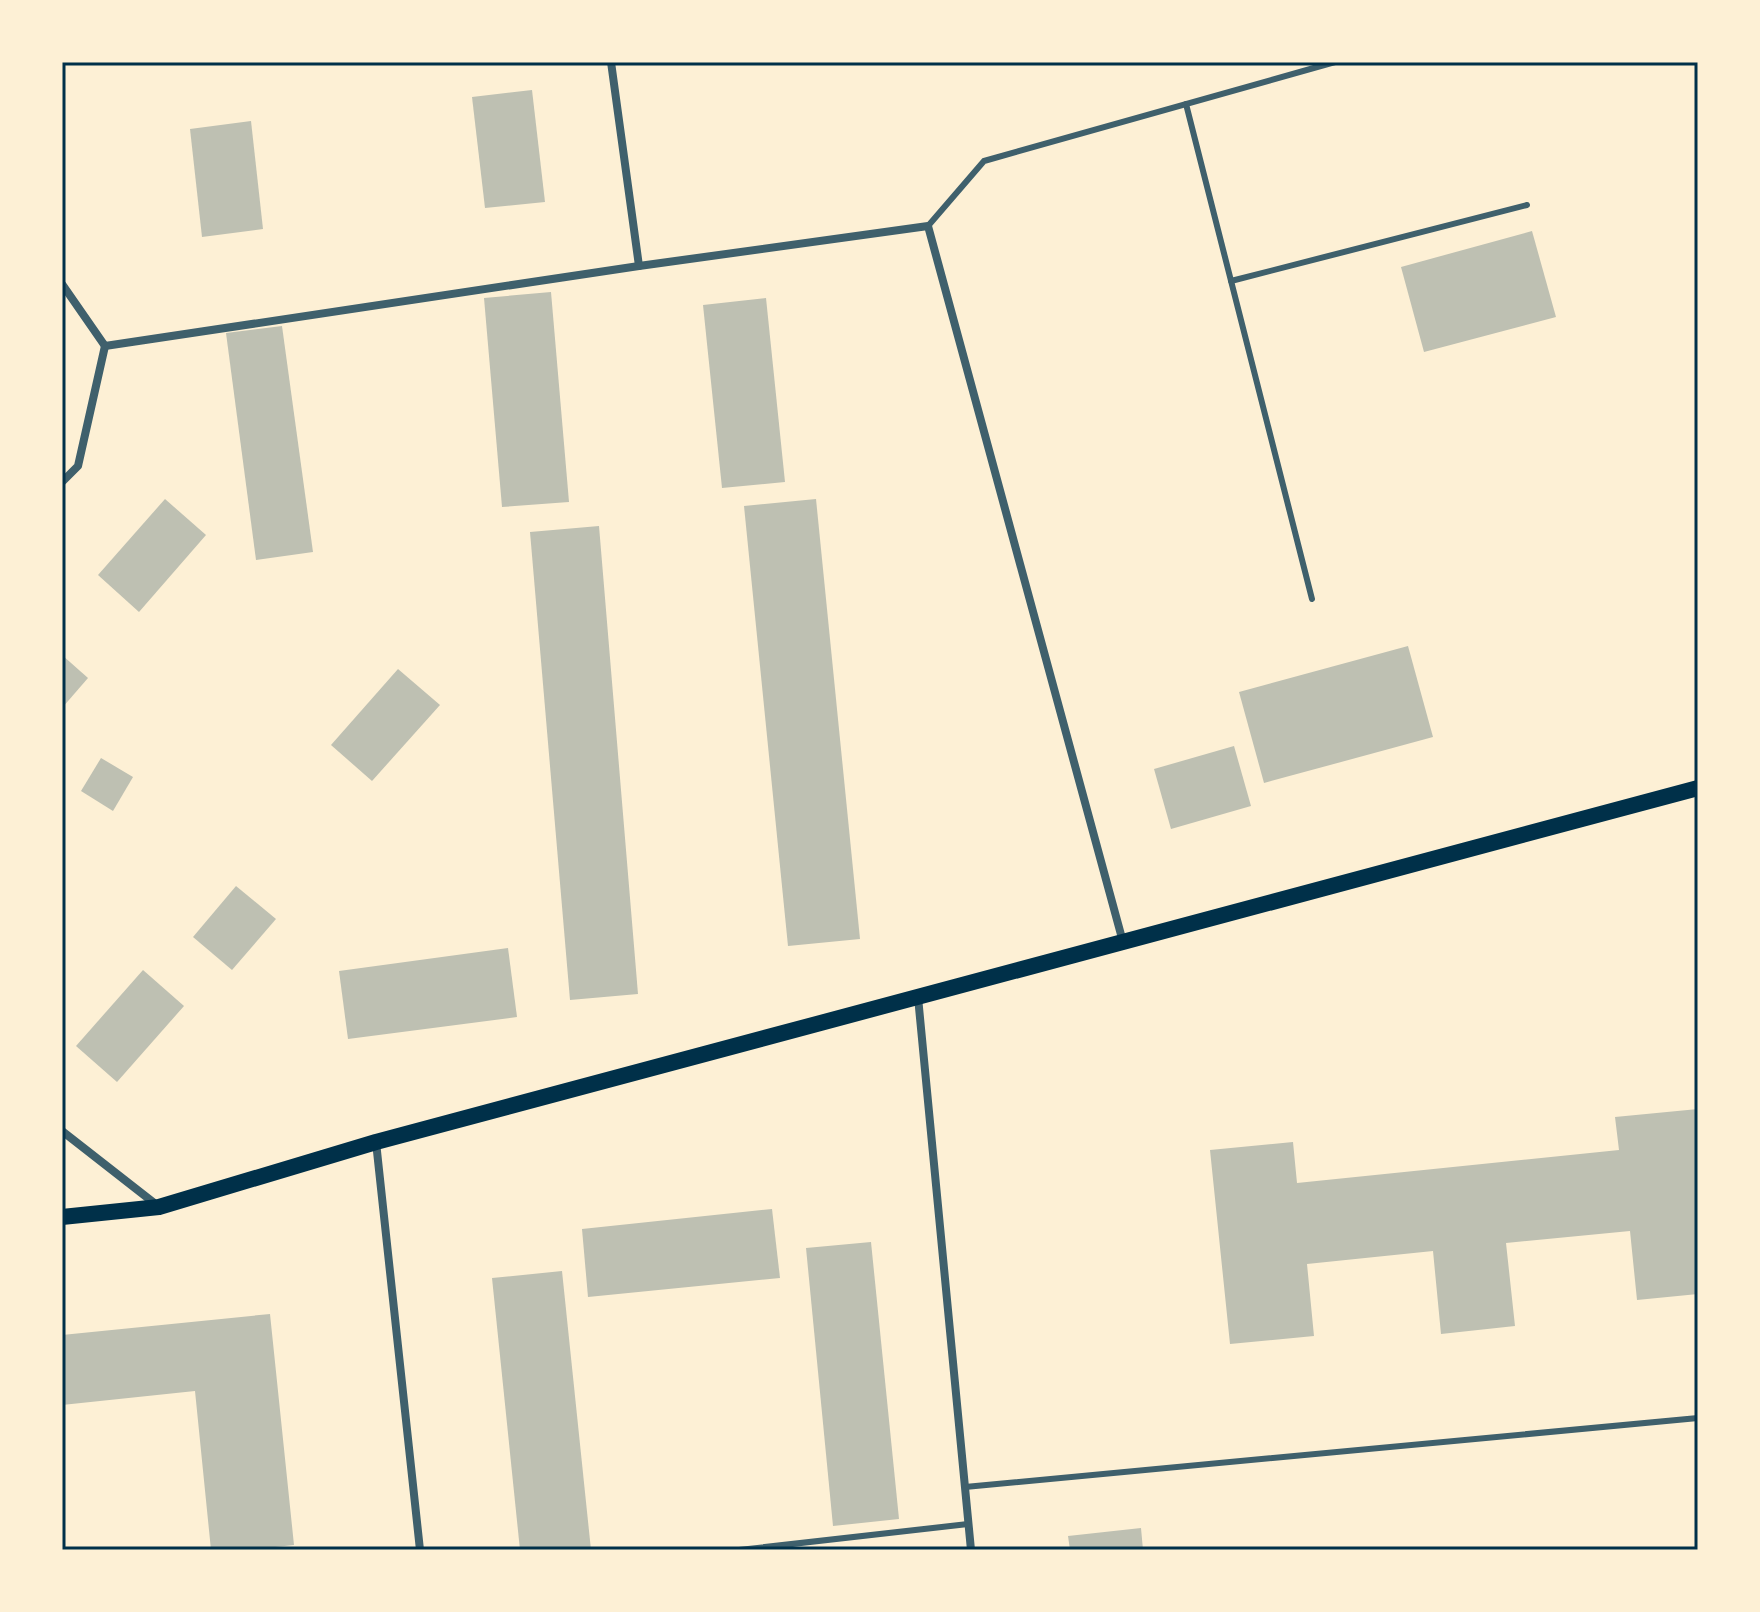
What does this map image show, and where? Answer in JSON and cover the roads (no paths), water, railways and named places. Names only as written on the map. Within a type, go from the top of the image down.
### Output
[{"type":"main road","points":[[62,1217],[159,1207],[376,1142],[1698,788]]},
{"type":"street","points":[[611,62],[639,266]]},
{"type":"street","points":[[105,346],[928,226],[1123,942]]},
{"type":"street","points":[[62,284],[105,346],[78,466],[62,482]]},
{"type":"street","points":[[918,997],[971,1550]]},
{"type":"street","points":[[62,1131],[159,1207]]},
{"type":"street","points":[[376,1142],[420,1550]]},
{"type":"lane","points":[[928,226],[984,161],[1335,62]]},
{"type":"lane","points":[[1186,104],[1312,599]]},
{"type":"lane","points":[[1231,281],[1527,205]]},
{"type":"lane","points":[[965,1487],[1698,1418]]},
{"type":"lane","points":[[739,1550],[968,1524]]}]
